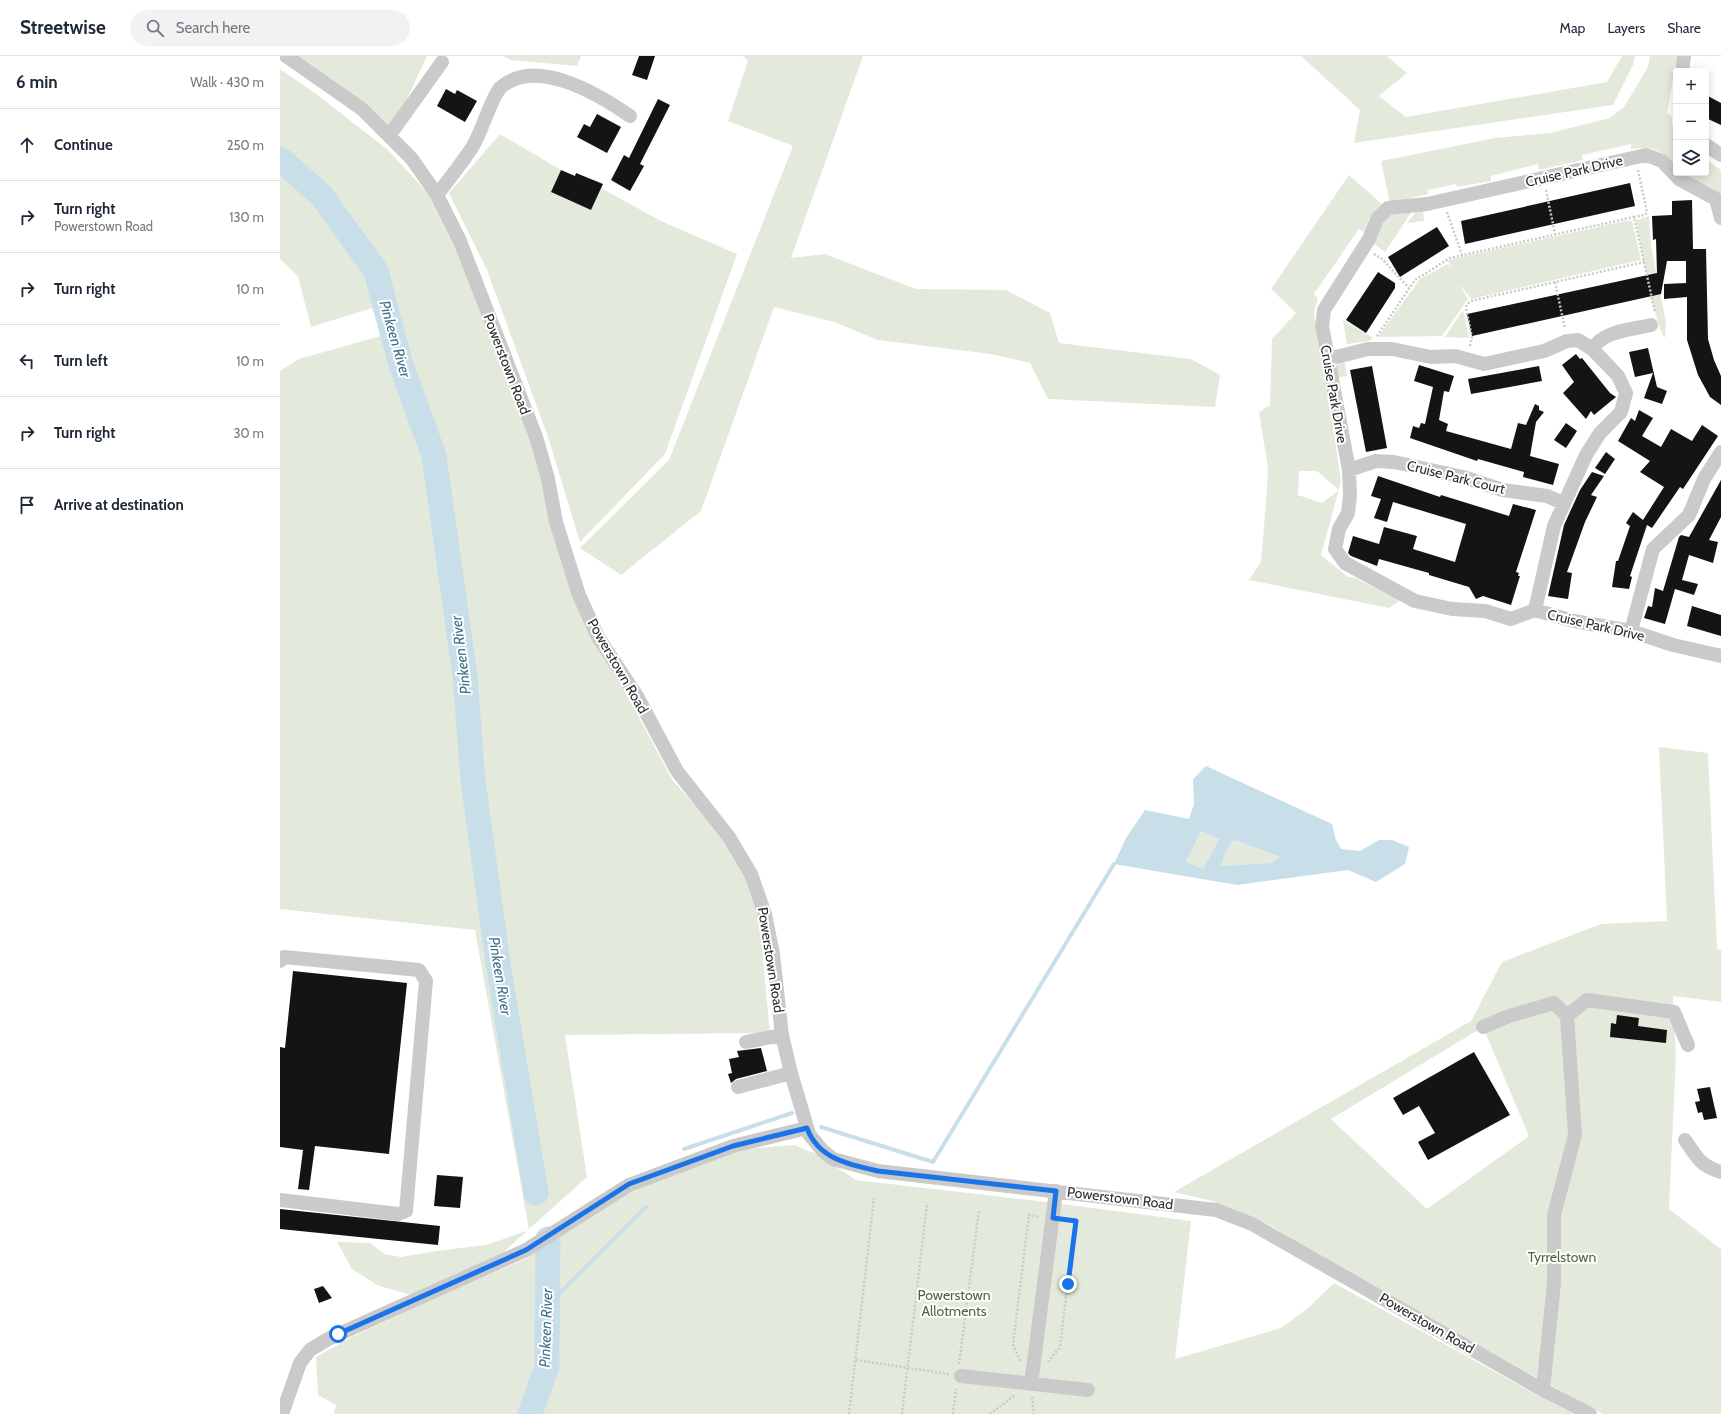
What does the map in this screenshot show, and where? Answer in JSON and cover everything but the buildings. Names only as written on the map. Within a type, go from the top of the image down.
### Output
[{"type":"street","name":"Powerstown Road","points":[[286,56],[362,109],[412,159],[437,195],[460,241],[536,437],[548,479],[556,522],[578,595],[598,637],[637,696],[677,771],[729,837],[751,874],[765,914],[773,954],[782,1036],[791,1073],[809,1134],[822,1150],[833,1159],[878,1171],[1216,1210],[1252,1224],[1543,1390],[1590,1414]]},
{"type":"street","points":[[1682,68],[1684,56]]},
{"type":"street","points":[[389,136],[442,62]]},
{"type":"street","points":[[437,195],[472,146],[500,89],[514,76],[531,72],[552,74],[575,81],[630,116]]},
{"type":"street","points":[[1709,147],[1721,155]]},
{"type":"street","name":"Cruise Park Drive","points":[[1721,218],[1716,199],[1679,179],[1662,161],[1646,154],[1444,200],[1388,208],[1377,219],[1364,247],[1324,310],[1322,326],[1349,470],[1350,495],[1348,513],[1339,529],[1335,549],[1345,563],[1416,601],[1452,609],[1485,611],[1511,620],[1535,610],[1574,622],[1631,631],[1679,647],[1721,656]]},
{"type":"street","points":[[1592,349],[1598,340],[1608,335],[1650,325]]},
{"type":"street","points":[[1328,359],[1368,349],[1392,349],[1431,357],[1455,356],[1484,364],[1544,351],[1568,341],[1578,340],[1592,349],[1618,376],[1626,393],[1621,412],[1600,434],[1586,455],[1563,503],[1554,526],[1535,610]]},
{"type":"street","points":[[1631,631],[1653,549],[1689,515],[1704,479],[1721,452]]},
{"type":"street","name":"Cruise Park Court","points":[[1349,470],[1376,462],[1394,462],[1463,477],[1503,490],[1547,496],[1563,503]]},
{"type":"street","points":[[280,960],[284,956],[419,970],[426,981],[406,1211],[398,1214],[280,1200]]},
{"type":"street","points":[[1567,1016],[1586,1000]]},
{"type":"street","points":[[1483,1027],[1509,1016],[1554,1003],[1586,1000],[1674,1012],[1688,1045]]},
{"type":"street","points":[[1543,1390],[1554,1283],[1554,1215],[1576,1135],[1567,1016],[1554,1003]]},
{"type":"street","points":[[746,1042],[782,1036]]},
{"type":"street","points":[[738,1087],[791,1073]]},
{"type":"street","points":[[282,1414],[300,1363],[310,1350],[328,1339],[526,1250],[629,1184],[733,1146],[807,1128]]},
{"type":"street","points":[[1685,1140],[1703,1165],[1721,1172]]},
{"type":"street","points":[[1031,1384],[1056,1191]]},
{"type":"street","points":[[960,1376],[1088,1390]]},
{"type":"path","points":[[1376,349],[1376,337],[1415,280],[1450,258],[1645,215],[1647,212],[1635,157]]},
{"type":"path","points":[[1543,178],[1556,234]]},
{"type":"path","points":[[1444,200],[1448,217],[1462,255]]},
{"type":"path","points":[[1634,217],[1656,315],[1650,325]]},
{"type":"path","points":[[1364,247],[1382,259],[1409,288]]},
{"type":"path","points":[[1466,360],[1472,338],[1466,314],[1467,304],[1471,301],[1644,262]]},
{"type":"path","points":[[1555,282],[1568,341]]},
{"type":"path","points":[[849,1414],[874,1198]]},
{"type":"path","points":[[902,1414],[927,1204]]},
{"type":"path","points":[[953,1414],[960,1376],[979,1210]]},
{"type":"path","points":[[1022,1364],[1013,1344],[1029,1216],[1076,1221],[1060,1347],[1046,1365]]},
{"type":"path","points":[[856,1360],[960,1376]]},
{"type":"path","points":[[990,1414],[1031,1384]]},
{"type":"green space","points":[[292,56],[427,56],[398,118],[389,129]]},
{"type":"green space","points":[[503,56],[581,56],[577,66],[511,60]]},
{"type":"green space","points":[[743,56],[863,56],[791,258],[825,254],[916,289],[1006,290],[1050,313],[1059,343],[1191,359],[1220,375],[1215,407],[1048,399],[1030,363],[991,354],[878,340],[834,322],[774,307],[701,511],[621,575],[580,548],[669,460],[793,146],[728,121],[748,61]]},
{"type":"green space","points":[[1301,56],[1387,56],[1407,73],[1379,96],[1406,117],[1607,82],[1622,56],[1635,56],[1633,65],[1613,105],[1354,143],[1360,110]]},
{"type":"green space","points":[[1650,56],[1677,56],[1675,68],[1673,68],[1673,79],[1667,113],[1672,117],[1673,163],[1662,153],[1656,150],[1645,148],[1631,149],[1631,144],[1582,155],[1583,160],[1539,170],[1538,164],[1491,176],[1491,181],[1457,187],[1456,184],[1428,190],[1428,194],[1390,203],[1381,161],[1495,138],[1550,133],[1610,118],[1624,107],[1648,67]]},
{"type":"green space","points":[[280,69],[315,93],[388,150],[433,199],[454,240],[531,443],[574,596],[673,781],[728,840],[749,882],[759,918],[770,1033],[565,1035],[587,1177],[529,1229],[475,930],[280,909],[280,371],[299,359],[384,335],[372,308],[311,327],[298,276],[280,259]]},
{"type":"green space","points":[[500,134],[561,170],[552,193],[591,210],[601,188],[661,221],[737,254],[665,454],[580,542],[548,437],[487,270],[449,193]]},
{"type":"green space","points":[[1709,162],[1721,170],[1721,196],[1708,186],[1688,182],[1683,176],[1709,176]]},
{"type":"green space","points":[[1349,175],[1382,204],[1369,218],[1364,232],[1359,229],[1314,294],[1318,298],[1314,311],[1316,334],[1331,412],[1341,482],[1339,490],[1321,555],[1348,577],[1355,578],[1401,600],[1389,608],[1249,580],[1261,562],[1266,503],[1268,468],[1259,412],[1270,405],[1272,339],[1296,313],[1271,289]],"holes":[[[1299,471],[1317,471],[1339,490],[1322,503],[1298,495]]]},
{"type":"green space","points":[[1423,209],[1424,221],[1407,223],[1417,210]]},
{"type":"green space","points":[[1413,210],[1385,252],[1370,241],[1388,214]]},
{"type":"green space","points":[[1649,216],[1651,245],[1666,323],[1665,338],[1661,331],[1652,301],[1636,220]]},
{"type":"green space","points":[[1625,221],[1632,221],[1641,260],[1471,299],[1459,283],[1468,299],[1442,336],[1378,337],[1420,279],[1448,264],[1451,269],[1448,260]]},
{"type":"green space","points":[[1463,310],[1469,338],[1445,337]]},
{"type":"green space","points":[[1343,320],[1373,338],[1369,341],[1347,344]]},
{"type":"green space","points":[[1344,359],[1347,376],[1336,378],[1335,367]]},
{"type":"green space","name":"Tyrrelstown","points":[[1659,747],[1708,753],[1717,949],[1721,950],[1721,1002],[1673,996],[1676,1056],[1669,1209],[1721,1249],[1721,1414],[1603,1414],[1338,1269],[1270,1225],[1212,1201],[1174,1192],[1471,1021],[1502,962],[1601,924],[1667,921]],"holes":[[[1483,1027],[1529,1136],[1427,1209],[1331,1119]]]},
{"type":"green space","points":[[1201,831],[1219,839],[1203,869],[1185,862]]},
{"type":"green space","points":[[1234,840],[1280,857],[1271,863],[1221,866],[1226,851]]},
{"type":"green space","name":"Powerstown Allotments","points":[[795,1145],[818,1155],[856,1180],[1055,1203],[1191,1221],[1175,1359],[1281,1328],[1308,1308],[1334,1283],[1574,1414],[334,1414],[336,1405],[318,1395],[316,1357],[350,1338],[450,1291],[528,1258],[548,1239],[633,1188],[712,1157],[757,1148]]},
{"type":"green space","points":[[528,1231],[487,1267],[415,1296],[379,1286],[352,1269],[337,1242],[370,1243],[384,1254],[401,1257],[486,1245]]},
{"type":"water","points":[[1206,766],[1332,824],[1336,840],[1341,849],[1360,851],[1379,840],[1392,840],[1409,847],[1405,864],[1376,882],[1348,870],[1237,885],[1114,864],[1126,838],[1145,810],[1189,819],[1194,804],[1193,779]],"holes":[[[1201,831],[1219,839],[1203,869],[1186,862]],[[1234,840],[1280,857],[1271,863],[1221,866],[1226,851]]]},
{"type":"waterway","name":"Pinkeen River","points":[[280,159],[321,195],[376,271],[400,362],[434,456],[465,676],[473,781],[499,970],[536,1193]]},
{"type":"waterway","points":[[821,1127],[933,1162],[1114,864]]},
{"type":"waterway","points":[[684,1149],[792,1113]]},
{"type":"waterway","points":[[548,1305],[646,1207]]},
{"type":"waterway","name":"Pinkeen River","points":[[530,1414],[547,1366],[548,1239]]},
{"type":"route","points":[[338,1334],[526,1250],[629,1184],[733,1146],[807,1128],[809,1134],[822,1150],[833,1159],[852,1165],[878,1171],[1056,1191],[1053,1218],[1076,1221],[1068,1284]]}]
